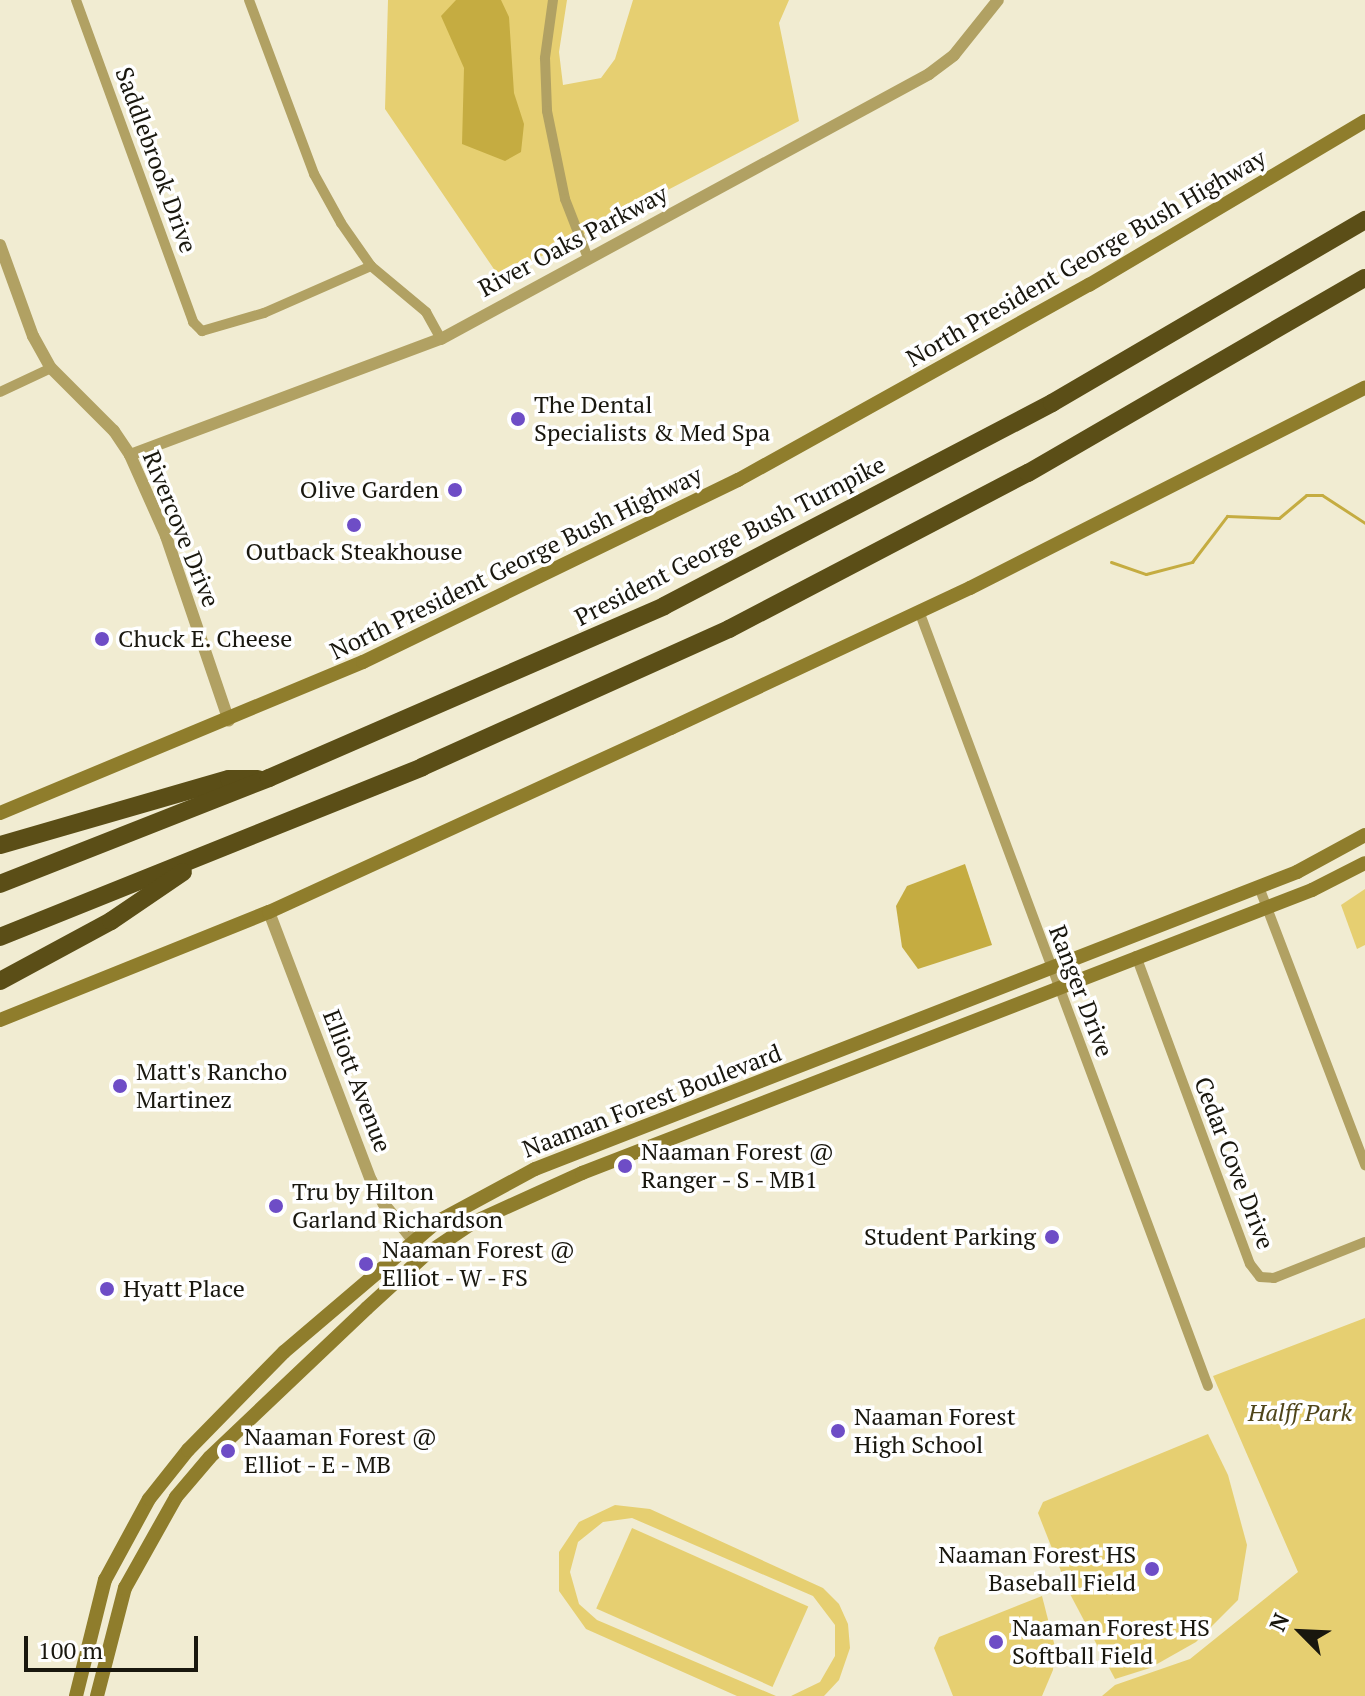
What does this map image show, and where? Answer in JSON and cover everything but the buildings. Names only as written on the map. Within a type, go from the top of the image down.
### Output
[{"type":"highway","name":"President George Bush Turnpike","points":[[0,884],[269,778],[664,606],[1052,403],[1365,220]]},
{"type":"highway","points":[[0,937],[500,734],[768,610],[1028,473],[1365,278]]},
{"type":"highway","points":[[0,845],[229,779],[269,778]]},
{"type":"highway","points":[[0,981],[111,921],[210,853]]},
{"type":"main road","name":"North President George Bush Highway","points":[[0,813],[229,721],[414,639],[738,480],[1321,149],[1365,121]]},
{"type":"main road","points":[[1321,149],[1365,130]]},
{"type":"main road","points":[[0,1020],[269,912],[919,611],[1364,389]]},
{"type":"main road","name":"Naaman Forest Boulevard","points":[[76,1696],[102,1592],[134,1523],[188,1450],[284,1352],[412,1240],[495,1187],[1259,887],[1365,835]]},
{"type":"main road","name":"Naaman Forest Boulevard","points":[[97,1696],[125,1588],[153,1531],[210,1457],[425,1255],[474,1222],[585,1171],[1266,907],[1365,863]]},
{"type":"main road","points":[[580,1152],[585,1171]]},
{"type":"main road","points":[[278,1392],[284,1352]]},
{"type":"street","name":"Saddlebrook Drive","points":[[76,0],[193,322],[202,331],[264,313],[371,266]]},
{"type":"street","points":[[249,0],[314,174],[354,246],[371,266],[418,303],[441,339]]},
{"type":"street","points":[[553,0],[545,58],[547,111],[565,199],[588,258]]},
{"type":"street","name":"River Oaks Parkway","points":[[130,455],[441,339],[929,74],[954,55],[998,0]]},
{"type":"street","name":"Rivercove Drive","points":[[0,245],[33,336],[51,368],[114,431],[130,455],[166,536],[229,721]]},
{"type":"street","points":[[0,392],[51,368]]},
{"type":"street","name":"Ranger Drive","points":[[919,611],[1208,1386]]},
{"type":"street","points":[[1259,887],[1363,1153],[1365,1165]]},
{"type":"street","name":"Elliott Avenue","points":[[269,912],[371,1180],[425,1255]]},
{"type":"street","name":"Cedar Cove Drive","points":[[1136,956],[1250,1264],[1260,1277],[1274,1278],[1365,1242]]},
{"type":"green space","points":[[388,0],[567,0],[559,52],[563,85],[601,78],[615,59],[633,0],[789,0],[779,23],[799,121],[500,278],[385,109]]},
{"type":"green space","points":[[1365,889],[1365,945],[1357,949],[1341,905]]},
{"type":"green space","name":"Halff Park","points":[[1365,1318],[1365,1696],[1102,1696],[1115,1685],[1190,1659],[1298,1572],[1213,1376]]},
{"type":"green space","name":"Naaman Forest HS Baseball Field","points":[[1208,1434],[1228,1475],[1247,1545],[1238,1600],[1196,1642],[1150,1668],[1115,1679],[1070,1594],[1038,1513],[1043,1502]]},
{"type":"green space","points":[[615,1505],[650,1509],[823,1588],[839,1604],[848,1624],[850,1648],[839,1680],[824,1696],[791,1696],[820,1682],[835,1656],[835,1625],[813,1596],[632,1518],[603,1522],[578,1542],[570,1572],[579,1604],[597,1620],[776,1696],[737,1696],[586,1629],[559,1591],[559,1552],[579,1522]]},
{"type":"green space","points":[[632,1528],[808,1607],[773,1687],[596,1608]]},
{"type":"green space","name":"Naaman Forest HS Softball Field","points":[[1042,1596],[1055,1647],[1053,1670],[1042,1696],[953,1696],[934,1648],[939,1637]]},
{"type":"shaded area","points":[[456,0],[501,0],[509,17],[514,93],[524,124],[521,152],[505,161],[462,144],[464,68],[441,16]]},
{"type":"shaded area","points":[[965,864],[992,945],[918,969],[902,947],[896,906],[907,886]]},
{"type":"waterway","points":[[1111,562],[1146,574],[1192,562],[1227,516],[1279,518],[1306,495],[1322,495],[1365,523]]},
{"type":"place","name":"The Dental Specialists & Med Spa","points":[[518,419]]},
{"type":"place","name":"Olive Garden","points":[[455,490]]},
{"type":"place","name":"Outback Steakhouse","points":[[354,525]]},
{"type":"place","name":"Chuck E. Cheese","points":[[102,639]]},
{"type":"place","name":"Matt's Rancho Martinez","points":[[120,1086]]},
{"type":"place","name":"Naaman Forest @ Ranger - S - MB1","points":[[625,1166]]},
{"type":"place","name":"Tru by Hilton Garland Richardson","points":[[276,1206]]},
{"type":"place","name":"Student Parking","points":[[1052,1237]]},
{"type":"place","name":"Naaman Forest @ Elliot - W - FS","points":[[366,1264]]},
{"type":"place","name":"Hyatt Place","points":[[107,1289]]},
{"type":"place","name":"Naaman Forest High School","points":[[838,1431]]},
{"type":"place","name":"Naaman Forest @ Elliot - E - MB","points":[[228,1451]]},
{"type":"place","name":"Naaman Forest HS Baseball Field","points":[[1152,1569]]},
{"type":"place","name":"Naaman Forest HS Softball Field","points":[[996,1642]]}]
